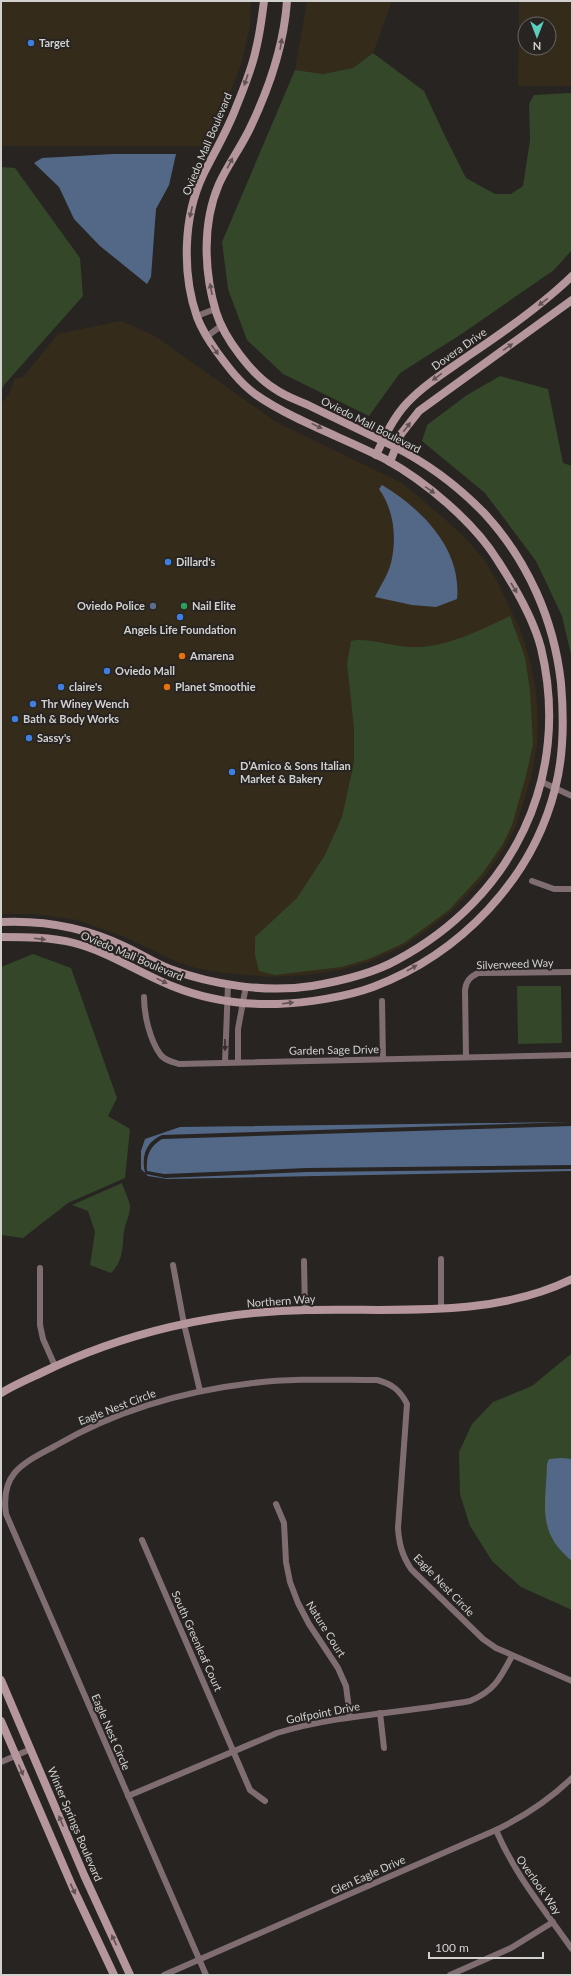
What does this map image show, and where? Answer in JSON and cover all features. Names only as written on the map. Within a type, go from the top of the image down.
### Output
[{"type":"street","name":"Oviedo Mall Boulevard","points":[[1,922],[25,921],[72,928],[94,934],[124,946],[166,967],[197,978],[228,984],[276,989],[311,986],[356,976],[395,962],[433,938],[467,910],[488,888],[509,858],[530,818],[542,782],[547,755],[549,717],[547,685],[540,644],[521,599],[496,557],[473,529],[443,499],[390,462],[276,406],[252,392],[233,373],[206,337],[197,316],[189,277],[187,229],[202,178],[236,109],[256,50],[264,1]]},
{"type":"street","name":"Oviedo Mall Boulevard","points":[[1,937],[29,937],[74,943],[104,954],[172,986],[228,1000],[278,1004],[341,995],[372,988],[435,956],[487,912],[508,887],[540,833],[555,788],[562,741],[563,701],[556,652],[549,623],[536,590],[513,548],[485,514],[447,479],[396,447],[272,388],[241,357],[221,326],[215,309],[207,267],[206,237],[211,211],[218,187],[250,130],[280,52],[287,1]]},
{"type":"street","name":"Dovera Drive","points":[[376,455],[390,426],[407,403],[435,379],[519,320],[558,290],[572,276]]},
{"type":"street","points":[[390,462],[401,434],[418,411],[572,300]]},
{"type":"street","points":[[197,316],[215,309]]},
{"type":"street","points":[[206,337],[221,326]]},
{"type":"street","points":[[542,782],[572,796]]},
{"type":"street","points":[[532,881],[554,889],[572,889]]},
{"type":"street","name":"Silverweed Way","points":[[466,1058],[465,990],[466,982],[471,976],[478,973],[572,972]]},
{"type":"street","points":[[225,1063],[228,984]]},
{"type":"street","points":[[238,1062],[238,1029],[246,986]]},
{"type":"street","name":"Garden Sage Drive","points":[[144,998],[146,1022],[160,1055],[166,1060],[179,1064],[572,1055]]},
{"type":"street","points":[[382,1001],[383,1059]]},
{"type":"street","points":[[226,1028],[238,1029]]},
{"type":"street","points":[[441,1259],[441,1309]]},
{"type":"street","points":[[304,1261],[305,1310]]},
{"type":"street","points":[[173,1265],[184,1324],[200,1391]]},
{"type":"street","points":[[40,1268],[40,1325],[43,1338],[55,1366]]},
{"type":"street","name":"Northern Way","points":[[1,1394],[55,1366],[99,1347],[138,1335],[184,1324],[216,1318],[305,1310],[441,1309],[499,1303],[535,1294],[572,1279]]},
{"type":"street","name":"Eagle Nest Circle","points":[[206,1975],[6,1514],[4,1492],[7,1482],[13,1472],[22,1464],[69,1437],[102,1422],[160,1401],[200,1391],[253,1383],[297,1380],[377,1380],[389,1383],[404,1396],[407,1409],[398,1528],[399,1545],[403,1557],[411,1569],[483,1639],[512,1656],[572,1681]]},
{"type":"street","name":"Nature Court","points":[[276,1504],[284,1523],[286,1562],[290,1582],[298,1603],[309,1624],[338,1668],[346,1686],[350,1717]]},
{"type":"street","name":"South Greenleaf Court","points":[[142,1540],[250,1790],[265,1801]]},
{"type":"street","name":"Golfpoint Drive","points":[[128,1796],[277,1733],[294,1728],[350,1717],[460,1703],[483,1695],[493,1687],[502,1676],[512,1656]]},
{"type":"street","name":"Winter Springs Boulevard","points":[[1,1680],[84,1875],[130,1975]]},
{"type":"street","points":[[380,1713],[384,1748]]},
{"type":"street","points":[[1,1721],[73,1888],[114,1975]]},
{"type":"street","points":[[1,1762],[31,1749]]},
{"type":"street","name":"Glen Eagle Drive","points":[[164,1975],[496,1830],[522,1817],[551,1798],[572,1778]]},
{"type":"street","name":"Overlook Way","points":[[496,1830],[506,1856],[572,1949]]},
{"type":"street","points":[[450,1975],[511,1948],[553,1922]]},
{"type":"shaded area","points":[[1,1],[251,1],[250,26],[241,65],[220,117],[205,146],[1,146]]},
{"type":"shaded area","points":[[307,1],[391,1],[391,4],[373,53],[353,68],[323,74],[295,70]]},
{"type":"shaded area","points":[[519,1],[572,1],[572,86],[518,86],[518,56],[557,56],[557,16],[519,16]]},
{"type":"shaded area","name":"Oviedo Mall","points":[[121,321],[155,336],[276,422],[400,482],[407,487],[446,520],[469,542],[485,561],[497,581],[520,629],[529,657],[536,691],[538,720],[537,745],[531,778],[516,826],[505,847],[485,876],[451,912],[406,945],[369,962],[339,970],[307,975],[270,977],[223,973],[196,968],[177,962],[127,938],[77,920],[35,914],[1,914],[1,404],[10,392],[14,379],[23,377],[58,334]]},
{"type":"green space","points":[[373,53],[424,91],[466,178],[495,194],[511,194],[523,186],[530,140],[529,104],[534,95],[572,94],[572,250],[554,270],[457,337],[400,373],[369,416],[283,374],[247,340],[228,289],[222,242],[295,70],[323,74],[353,68]]},
{"type":"green space","points":[[1,167],[15,168],[80,258],[83,296],[4,385],[1,391]]},
{"type":"green space","points":[[500,376],[548,389],[563,463],[572,466],[572,659],[562,616],[536,561],[485,493],[422,441],[427,425],[467,395]]},
{"type":"green space","points":[[510,616],[525,657],[530,691],[533,744],[526,776],[512,825],[503,844],[482,874],[449,910],[404,943],[369,959],[341,967],[275,975],[259,971],[255,955],[255,937],[297,898],[325,855],[342,817],[354,762],[354,728],[347,664],[351,641],[363,640],[408,647],[435,645],[461,638]]},
{"type":"green space","points":[[33,954],[71,968],[117,1098],[108,1116],[130,1129],[125,1178],[68,1203],[23,1238],[1,1235],[1,967]]},
{"type":"green space","points":[[517,986],[561,986],[562,1043],[518,1044]]},
{"type":"green space","points":[[122,1183],[129,1200],[130,1209],[124,1231],[120,1258],[111,1273],[90,1265],[95,1232],[88,1211],[72,1205]]},
{"type":"green space","points":[[572,1353],[572,1610],[521,1587],[492,1561],[470,1526],[460,1494],[459,1452],[472,1424],[493,1402],[532,1386]]},
{"type":"water","points":[[113,154],[176,154],[169,185],[156,209],[151,277],[147,284],[100,246],[74,219],[59,187],[34,163],[42,158]]},
{"type":"water","points":[[382,485],[425,518],[446,547],[453,563],[457,581],[457,599],[436,607],[412,605],[375,597],[390,567],[394,544],[391,515],[379,489]]},
{"type":"water","points":[[572,1122],[162,1135],[152,1142],[146,1150],[144,1155],[145,1173],[141,1169],[141,1151],[145,1139],[180,1127]]},
{"type":"water","points":[[572,1126],[572,1165],[307,1168],[164,1174],[147,1171],[149,1152],[154,1145],[162,1139]]},
{"type":"water","points":[[572,1169],[572,1171],[167,1179],[148,1176],[146,1174],[165,1178],[307,1172]]},
{"type":"water","points":[[549,1459],[572,1459],[572,1561],[553,1539],[548,1528],[546,1517],[545,1505],[547,1464]]},
{"type":"place","name":"Target","points":[[31,43]]},
{"type":"place","name":"Dillard's","points":[[168,562]]},
{"type":"place","name":"Oviedo Police","points":[[153,606]]},
{"type":"place","name":"Nail Elite","points":[[184,606]]},
{"type":"place","name":"Angels Life Foundation","points":[[180,617]]},
{"type":"place","name":"Amarena","points":[[182,656]]},
{"type":"place","name":"Oviedo Mall","points":[[107,671]]},
{"type":"place","name":"claire's","points":[[61,687]]},
{"type":"place","name":"Planet Smoothie","points":[[167,687]]},
{"type":"place","name":"Thr Winey Wench","points":[[33,704]]},
{"type":"place","name":"Bath & Body Works","points":[[15,719]]},
{"type":"place","name":"Sassy's","points":[[29,738]]},
{"type":"place","name":"D’Amico & Sons Italian Market & Bakery","points":[[232,772]]}]
